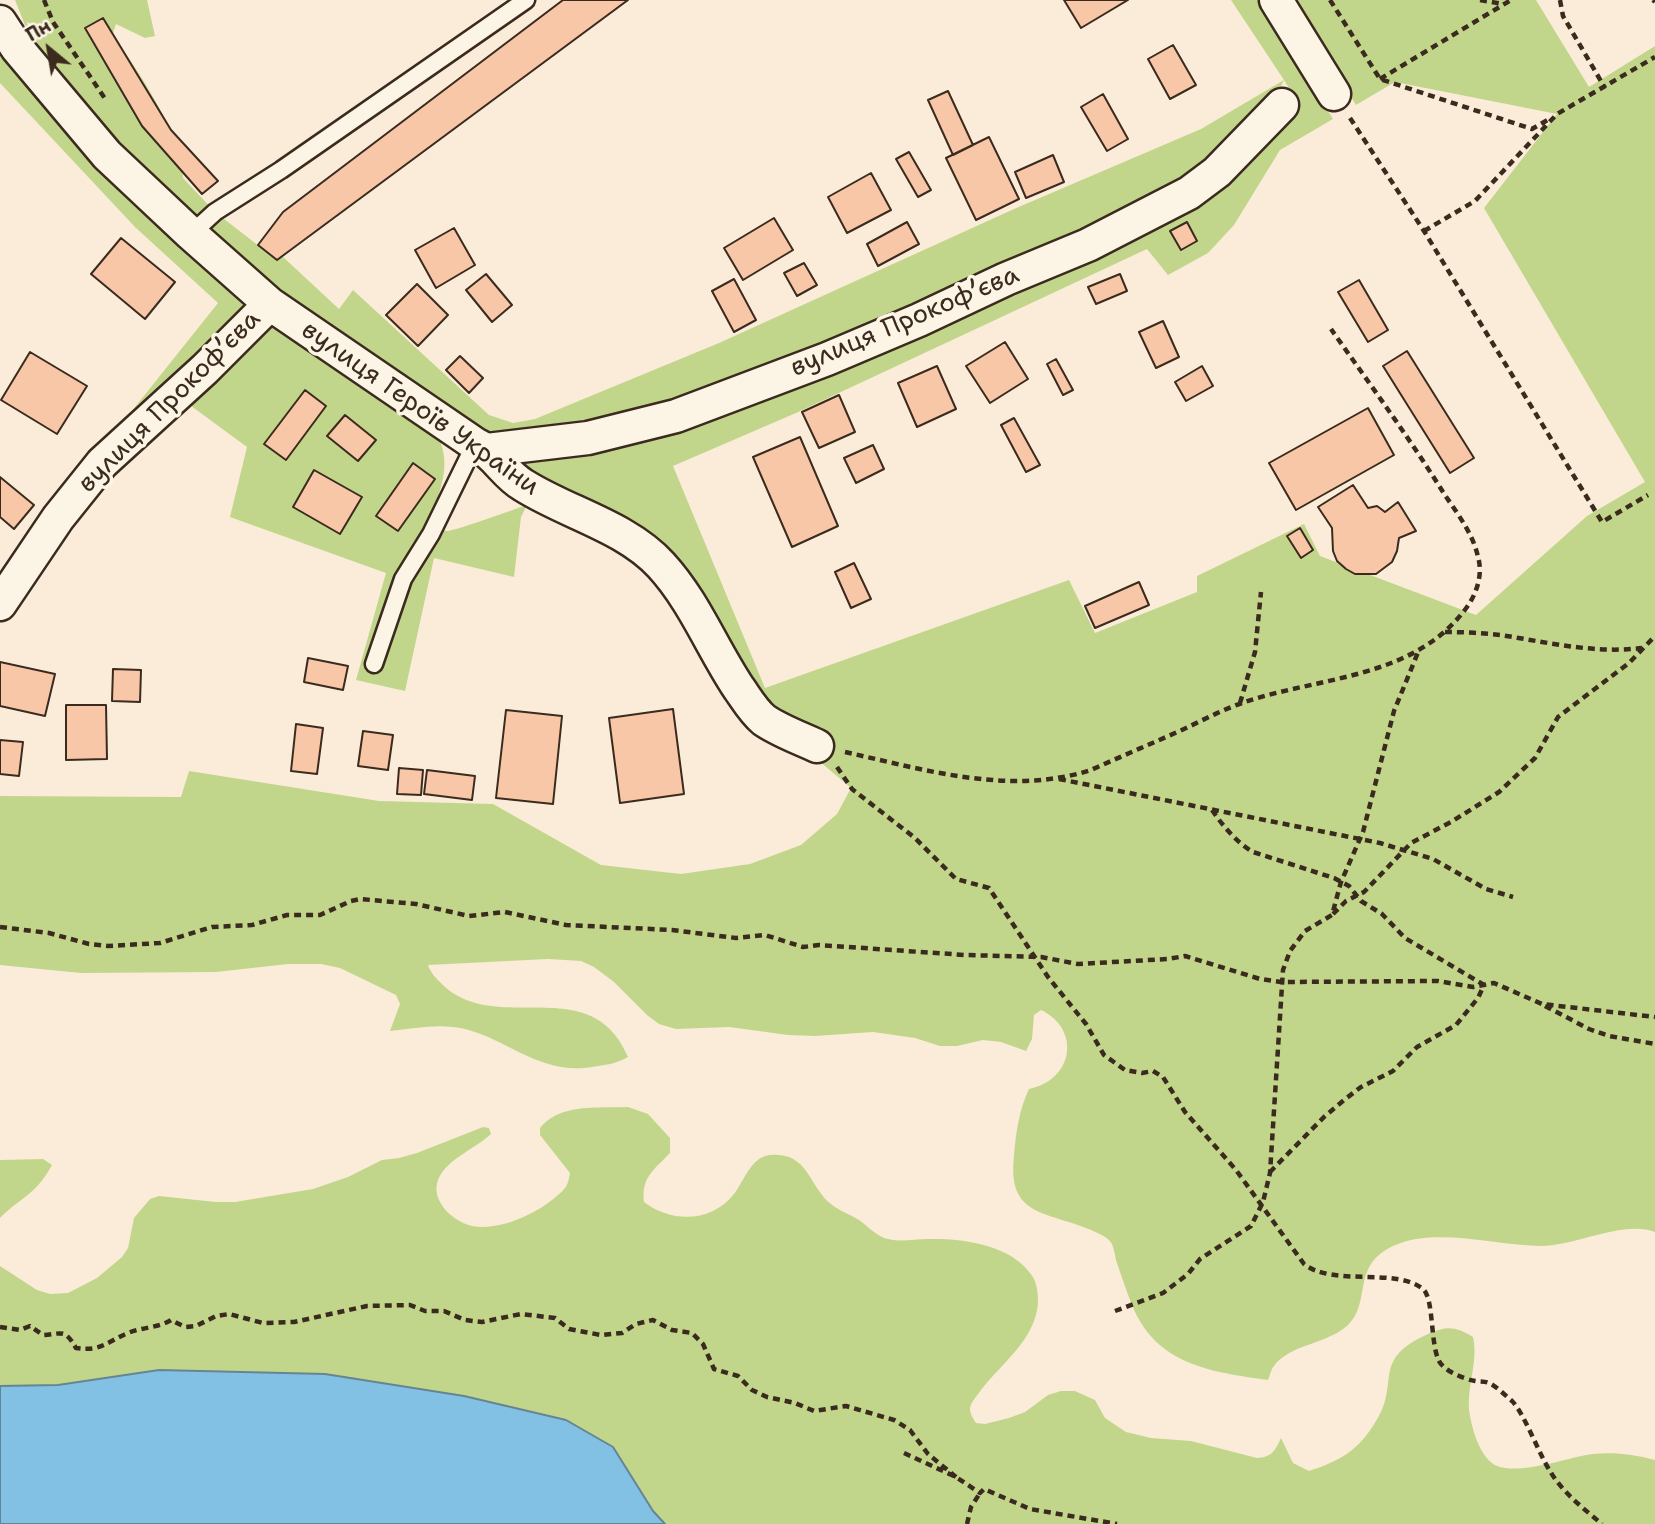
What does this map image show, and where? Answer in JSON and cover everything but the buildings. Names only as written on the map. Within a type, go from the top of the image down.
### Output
[{"type":"street","points":[[1276,0],[1334,94]]},
{"type":"street","name":"вулиця Героїв України","points":[[0,22],[17,48],[107,155],[270,304],[481,447],[521,484],[620,535],[660,564],[694,608],[726,670],[750,705],[764,719],[817,746]]},
{"type":"street","name":"вулиця Прокофʼєва","points":[[481,447],[588,438],[676,416],[827,359],[919,320],[1087,245],[1189,193],[1217,172],[1282,105]]},
{"type":"street","name":"вулиця Прокофʼєва","points":[[0,604],[58,518],[102,463],[205,369],[270,304]]},
{"type":"lane","points":[[191,234],[215,212],[281,170],[526,0]]},
{"type":"lane","points":[[374,664],[404,579],[481,447]]},
{"type":"path","points":[[44,0],[53,22],[107,102]]},
{"type":"path","points":[[1330,0],[1380,79],[1532,129],[1655,57]]},
{"type":"path","points":[[1480,0],[1504,4]]},
{"type":"path","points":[[1380,79],[1511,0]]},
{"type":"path","points":[[1560,0],[1563,16],[1605,88]]},
{"type":"path","points":[[1334,94],[1424,231],[1602,522],[1648,495]]},
{"type":"path","points":[[1424,231],[1475,201],[1557,114]]},
{"type":"path","points":[[817,746],[983,780],[1055,778],[1091,770],[1240,703],[1292,688],[1355,676],[1420,649],[1444,632],[1462,613],[1477,588],[1479,558],[1473,542],[1432,474],[1331,330]]},
{"type":"path","points":[[1240,703],[1255,652],[1261,592]]},
{"type":"path","points":[[1444,632],[1499,635],[1570,647],[1625,649],[1645,646]]},
{"type":"path","points":[[1115,1311],[1148,1300],[1171,1287],[1188,1274],[1200,1259],[1251,1226],[1261,1206],[1270,1173],[1281,982],[1283,970],[1297,940],[1305,931],[1332,915],[1346,901],[1358,896],[1411,843],[1499,792],[1535,758],[1558,717],[1592,693],[1655,636]]},
{"type":"path","points":[[1332,915],[1341,882],[1360,839],[1391,720],[1420,649]]},
{"type":"path","points":[[817,746],[852,789],[915,838],[951,875],[964,882],[983,884],[989,888],[1035,957],[1086,1024],[1104,1055],[1125,1070],[1142,1073],[1153,1071],[1163,1077],[1185,1112],[1230,1163],[1289,1247],[1307,1267],[1328,1274],[1408,1282],[1422,1289],[1429,1301],[1431,1332],[1439,1362],[1448,1370],[1470,1380],[1490,1383],[1513,1402],[1555,1479],[1602,1524]]},
{"type":"path","points":[[1055,778],[1405,849],[1452,868],[1486,889],[1513,897]]},
{"type":"path","points":[[1212,810],[1227,830],[1252,852],[1349,886],[1362,901],[1382,914],[1405,938],[1484,985]]},
{"type":"path","points":[[0,927],[49,933],[89,944],[108,946],[160,943],[212,927],[252,925],[288,915],[320,915],[360,899],[416,904],[469,916],[505,912],[566,925],[672,930],[736,938],[765,935],[803,947],[819,945],[1035,957],[1078,964],[1168,960],[1185,956],[1281,982],[1438,981],[1473,986],[1494,983],[1609,1036],[1655,1044]]},
{"type":"path","points":[[1270,1173],[1344,1100],[1361,1087],[1393,1071],[1417,1046],[1457,1025],[1478,998],[1484,985]]},
{"type":"path","points":[[1542,1004],[1655,1017]]},
{"type":"path","points":[[0,1327],[20,1330],[30,1326],[43,1335],[61,1332],[68,1335],[76,1348],[85,1349],[106,1346],[126,1334],[171,1320],[185,1327],[196,1326],[216,1316],[229,1314],[263,1323],[294,1322],[367,1306],[410,1305],[425,1311],[444,1311],[465,1320],[482,1322],[521,1314],[539,1316],[555,1318],[569,1329],[601,1335],[622,1333],[636,1324],[653,1320],[672,1330],[692,1333],[703,1345],[714,1370],[738,1376],[752,1390],[767,1398],[795,1403],[814,1411],[846,1406],[894,1420],[909,1430],[928,1454],[980,1493]]},
{"type":"path","points":[[904,1453],[956,1477]]},
{"type":"path","points":[[967,1524],[971,1507],[985,1489],[1030,1509],[1116,1524]]},
{"type":"green space","points":[[15,0],[147,0],[155,36],[145,38],[116,24],[113,33],[166,121],[180,159],[183,178],[215,212],[277,260],[282,256],[339,309],[353,290],[489,415],[513,423],[535,419],[719,343],[1014,209],[1201,129],[1284,80],[1270,109],[1201,174],[1140,208],[925,307],[645,408],[542,436],[484,434],[441,408],[258,278],[114,139],[50,62],[25,25]]},
{"type":"green space","points":[[1231,0],[1259,0],[1333,119],[1280,150],[1234,225],[1208,253],[1168,275],[1147,249],[796,413],[673,466],[765,688],[1069,580],[1095,633],[1197,592],[1197,576],[1304,524],[1320,556],[1476,615],[1587,516],[1645,482],[1484,208],[1557,114],[1395,82],[1356,105],[1292,0],[1536,0],[1589,87],[1655,46],[1655,1232],[1629,1229],[1541,1246],[1450,1238],[1414,1239],[1398,1244],[1373,1261],[1367,1272],[1359,1305],[1348,1325],[1281,1359],[1273,1367],[1268,1380],[1247,1377],[1206,1369],[1188,1362],[1155,1341],[1142,1325],[1132,1305],[1110,1242],[1091,1230],[1033,1209],[1023,1201],[1017,1191],[1013,1176],[1015,1147],[1018,1121],[1026,1097],[1029,1089],[1044,1084],[1055,1076],[1067,1053],[1067,1041],[1062,1029],[1054,1018],[1041,1010],[1034,1015],[1032,1039],[1026,1051],[1001,1042],[983,1040],[957,1046],[940,1046],[915,1038],[873,1032],[815,1036],[729,1027],[676,1029],[659,1024],[614,982],[581,961],[548,959],[428,965],[444,986],[466,1000],[490,1006],[568,1009],[591,1016],[612,1031],[628,1057],[606,1065],[574,1068],[541,1062],[482,1034],[456,1027],[418,1027],[390,1031],[400,1004],[396,995],[340,968],[321,964],[288,964],[216,972],[81,973],[0,965],[0,796],[181,797],[189,771],[379,801],[493,804],[601,865],[681,874],[750,864],[801,845],[837,814],[851,788],[812,755],[809,734],[774,716],[754,701],[691,582],[672,561],[650,543],[524,476],[506,458],[566,451],[669,432],[728,412],[1083,261],[1195,196],[1228,169],[1295,98]]},
{"type":"green space","points":[[0,44],[246,302],[246,319],[84,471],[218,303],[135,227],[0,83]]},
{"type":"green space","points":[[268,316],[439,438],[443,450],[444,471],[433,523],[447,531],[527,505],[521,517],[514,577],[434,558],[405,691],[356,680],[386,573],[230,517],[247,447],[183,400]]},
{"type":"green space","points":[[628,1107],[648,1114],[670,1138],[670,1153],[650,1174],[644,1193],[644,1202],[667,1214],[691,1217],[714,1210],[725,1204],[734,1194],[755,1162],[768,1155],[779,1155],[797,1161],[824,1198],[880,1236],[898,1240],[940,1239],[969,1242],[997,1249],[1021,1263],[1036,1283],[1036,1316],[1024,1340],[972,1404],[970,1408],[976,1423],[985,1424],[1009,1418],[1025,1412],[1048,1395],[1075,1391],[1095,1400],[1105,1418],[1126,1432],[1151,1438],[1191,1441],[1257,1458],[1272,1452],[1281,1438],[1293,1463],[1309,1471],[1348,1453],[1370,1431],[1383,1407],[1390,1373],[1399,1353],[1428,1334],[1451,1328],[1473,1337],[1470,1416],[1479,1444],[1491,1462],[1497,1466],[1518,1468],[1608,1453],[1655,1460],[1655,1524],[665,1524],[653,1511],[612,1447],[566,1420],[464,1396],[324,1374],[159,1370],[58,1385],[0,1386],[0,1266],[37,1290],[50,1294],[68,1293],[97,1278],[122,1257],[128,1248],[134,1218],[150,1199],[159,1196],[235,1202],[313,1189],[348,1177],[382,1160],[417,1153],[483,1127],[489,1128],[491,1134],[446,1168],[437,1183],[437,1191],[443,1207],[456,1219],[472,1226],[496,1226],[535,1211],[557,1196],[567,1185],[570,1173],[540,1135],[540,1128],[548,1120],[558,1114],[581,1108]]},
{"type":"green space","points":[[43,1159],[52,1165],[46,1175],[34,1190],[0,1218],[0,1160]]},
{"type":"water","points":[[159,1370],[325,1374],[464,1396],[566,1420],[613,1447],[653,1511],[665,1524],[0,1524],[0,1386],[58,1385]]}]
